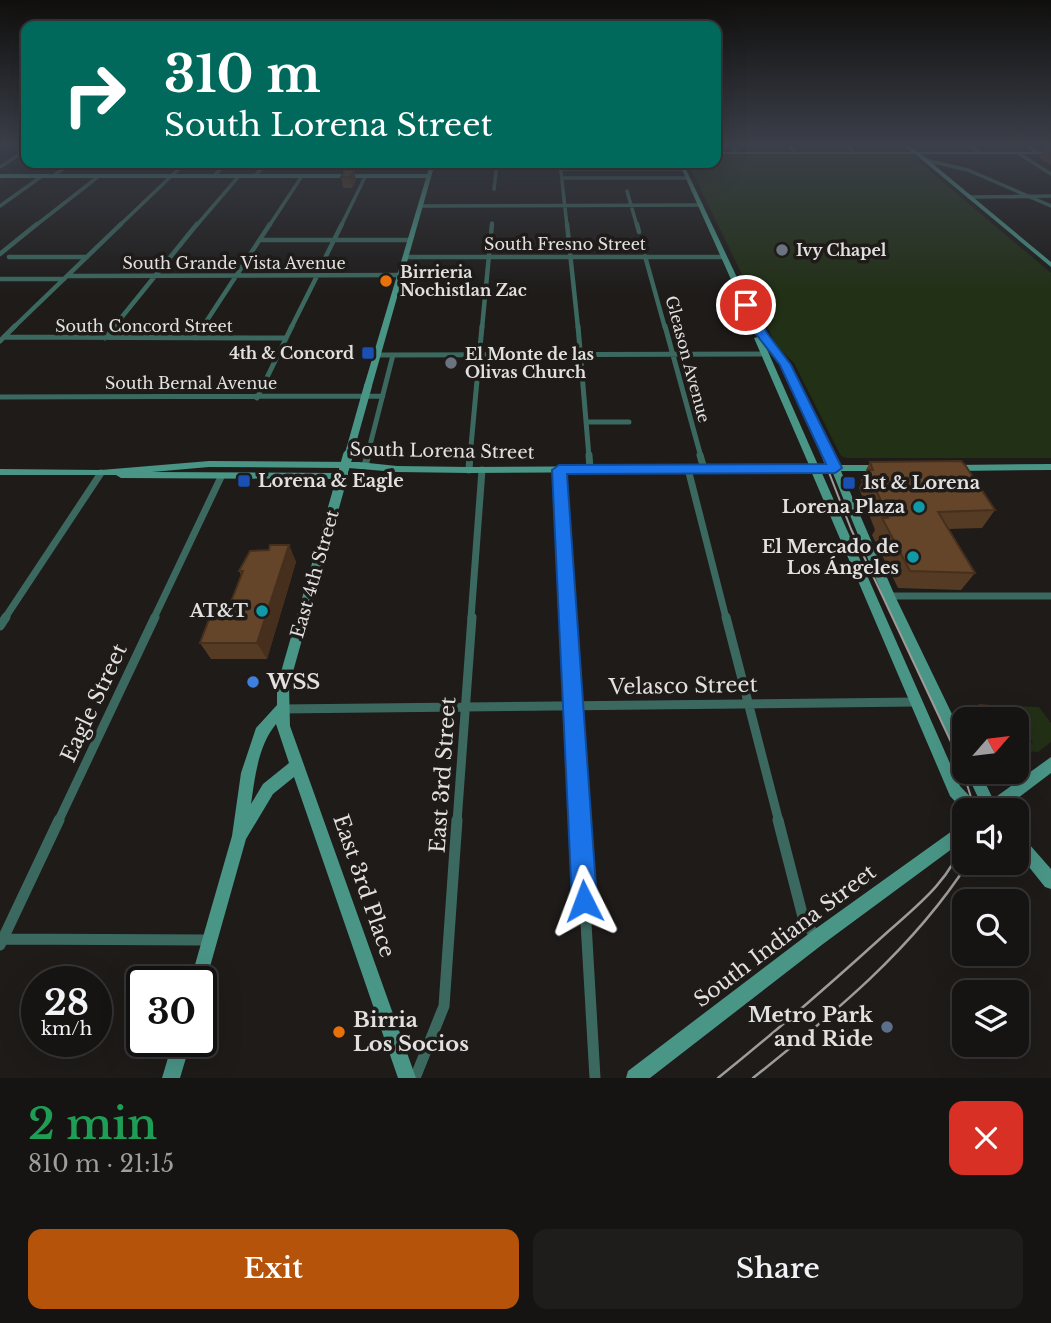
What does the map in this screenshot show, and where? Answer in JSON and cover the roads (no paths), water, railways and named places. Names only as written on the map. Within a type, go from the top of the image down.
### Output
[{"type":"street","points":[[0,206],[16,194]]},
{"type":"street","points":[[0,254],[76,194]]},
{"type":"street","points":[[2,339],[153,194]]},
{"type":"street","points":[[105,338],[157,276],[156,272],[223,194]]},
{"type":"street","points":[[196,338],[290,194]]},
{"type":"street","points":[[326,256],[356,194]]},
{"type":"street","name":"East 4th Street","points":[[203,966],[239,836],[245,785],[261,732],[281,709],[283,686],[424,194]]},
{"type":"street","points":[[564,194],[590,470]]},
{"type":"street","points":[[628,194],[639,232]]},
{"type":"street","points":[[696,194],[754,322],[765,354],[819,468],[956,791],[962,798]]},
{"type":"street","points":[[966,194],[1051,265]]},
{"type":"street","points":[[1031,194],[1051,206]]},
{"type":"street","points":[[969,197],[1051,197]]},
{"type":"street","points":[[420,206],[701,205]]},
{"type":"street","points":[[469,470],[492,223]]},
{"type":"street","points":[[261,240],[410,240]]},
{"type":"street","name":"Gleason Avenue","points":[[645,256],[704,469]]},
{"type":"street","points":[[9,257],[87,257]]},
{"type":"street","name":"South Fresno Street","points":[[405,257],[724,257]]},
{"type":"street","name":"South Grande Vista Avenue","points":[[0,279],[399,275]]},
{"type":"street","points":[[257,398],[317,276]]},
{"type":"street","points":[[754,322],[785,365],[835,468],[889,596],[952,728]]},
{"type":"street","name":"South Concord Street","points":[[2,339],[285,338]]},
{"type":"street","points":[[377,355],[765,354]]},
{"type":"street","points":[[365,465],[394,355]]},
{"type":"street","name":"South Bernal Avenue","points":[[0,397],[383,396]]},
{"type":"street","points":[[586,422],[629,422]]},
{"type":"street","name":"South Lorena Street","points":[[101,472],[209,464],[365,465],[397,469],[469,470],[887,468]]},
{"type":"street","points":[[945,468],[1051,467]]},
{"type":"street","points":[[688,469],[804,921],[817,938]]},
{"type":"street","name":"East 3rd Street","points":[[415,1078],[444,1006],[482,470]]},
{"type":"street","points":[[559,470],[595,1078]]},
{"type":"street","name":"South Lorena Street","points":[[0,472],[101,472],[221,477],[344,473]]},
{"type":"street","points":[[0,626],[101,472]]},
{"type":"street","name":"Eagle Street","points":[[1,941],[221,477]]},
{"type":"street","points":[[889,596],[1051,596]]},
{"type":"street","name":"Velasco Street","points":[[281,709],[917,702]]},
{"type":"street","name":"East 3rd Place","points":[[281,709],[283,726],[407,1078]]},
{"type":"street","points":[[1007,798],[1051,764]]},
{"type":"street","points":[[239,836],[268,789],[297,766]]},
{"type":"street","name":"South Indiana Street","points":[[635,1078],[817,938],[952,840]]},
{"type":"street","points":[[1029,855],[1047,877]]},
{"type":"street","points":[[1029,861],[1047,877]]},
{"type":"street","points":[[1,941],[210,940]]},
{"type":"street","points":[[171,1078],[177,1057]]},
{"type":"tram line","points":[[783,367],[821,452],[851,529],[959,759],[971,798]]},
{"type":"tram line","points":[[718,1078],[801,1009],[918,905],[940,882],[952,864]]},
{"type":"tram line","points":[[753,1078],[841,1005],[897,952],[959,875]]},
{"type":"place","name":"Ivy Chapel","points":[[782,250]]},
{"type":"place","name":"Birrieria Nochistlan Zac","points":[[386,281]]},
{"type":"place","name":"4th & Concord","points":[[368,353]]},
{"type":"place","name":"El Monte de las Olivas Church","points":[[451,363]]},
{"type":"place","name":"Lorena & Eagle","points":[[244,481]]},
{"type":"place","name":"1st & Lorena","points":[[849,483]]},
{"type":"place","name":"Lorena Plaza","points":[[919,507]]},
{"type":"place","name":"El Mercado de Los Ángeles","points":[[913,557]]},
{"type":"place","name":"AT&T","points":[[262,611]]},
{"type":"place","name":"WSS","points":[[253,682]]},
{"type":"place","name":"Metro Park and Ride","points":[[887,1027]]},
{"type":"place","name":"Birria Los Socios","points":[[339,1032]]}]
